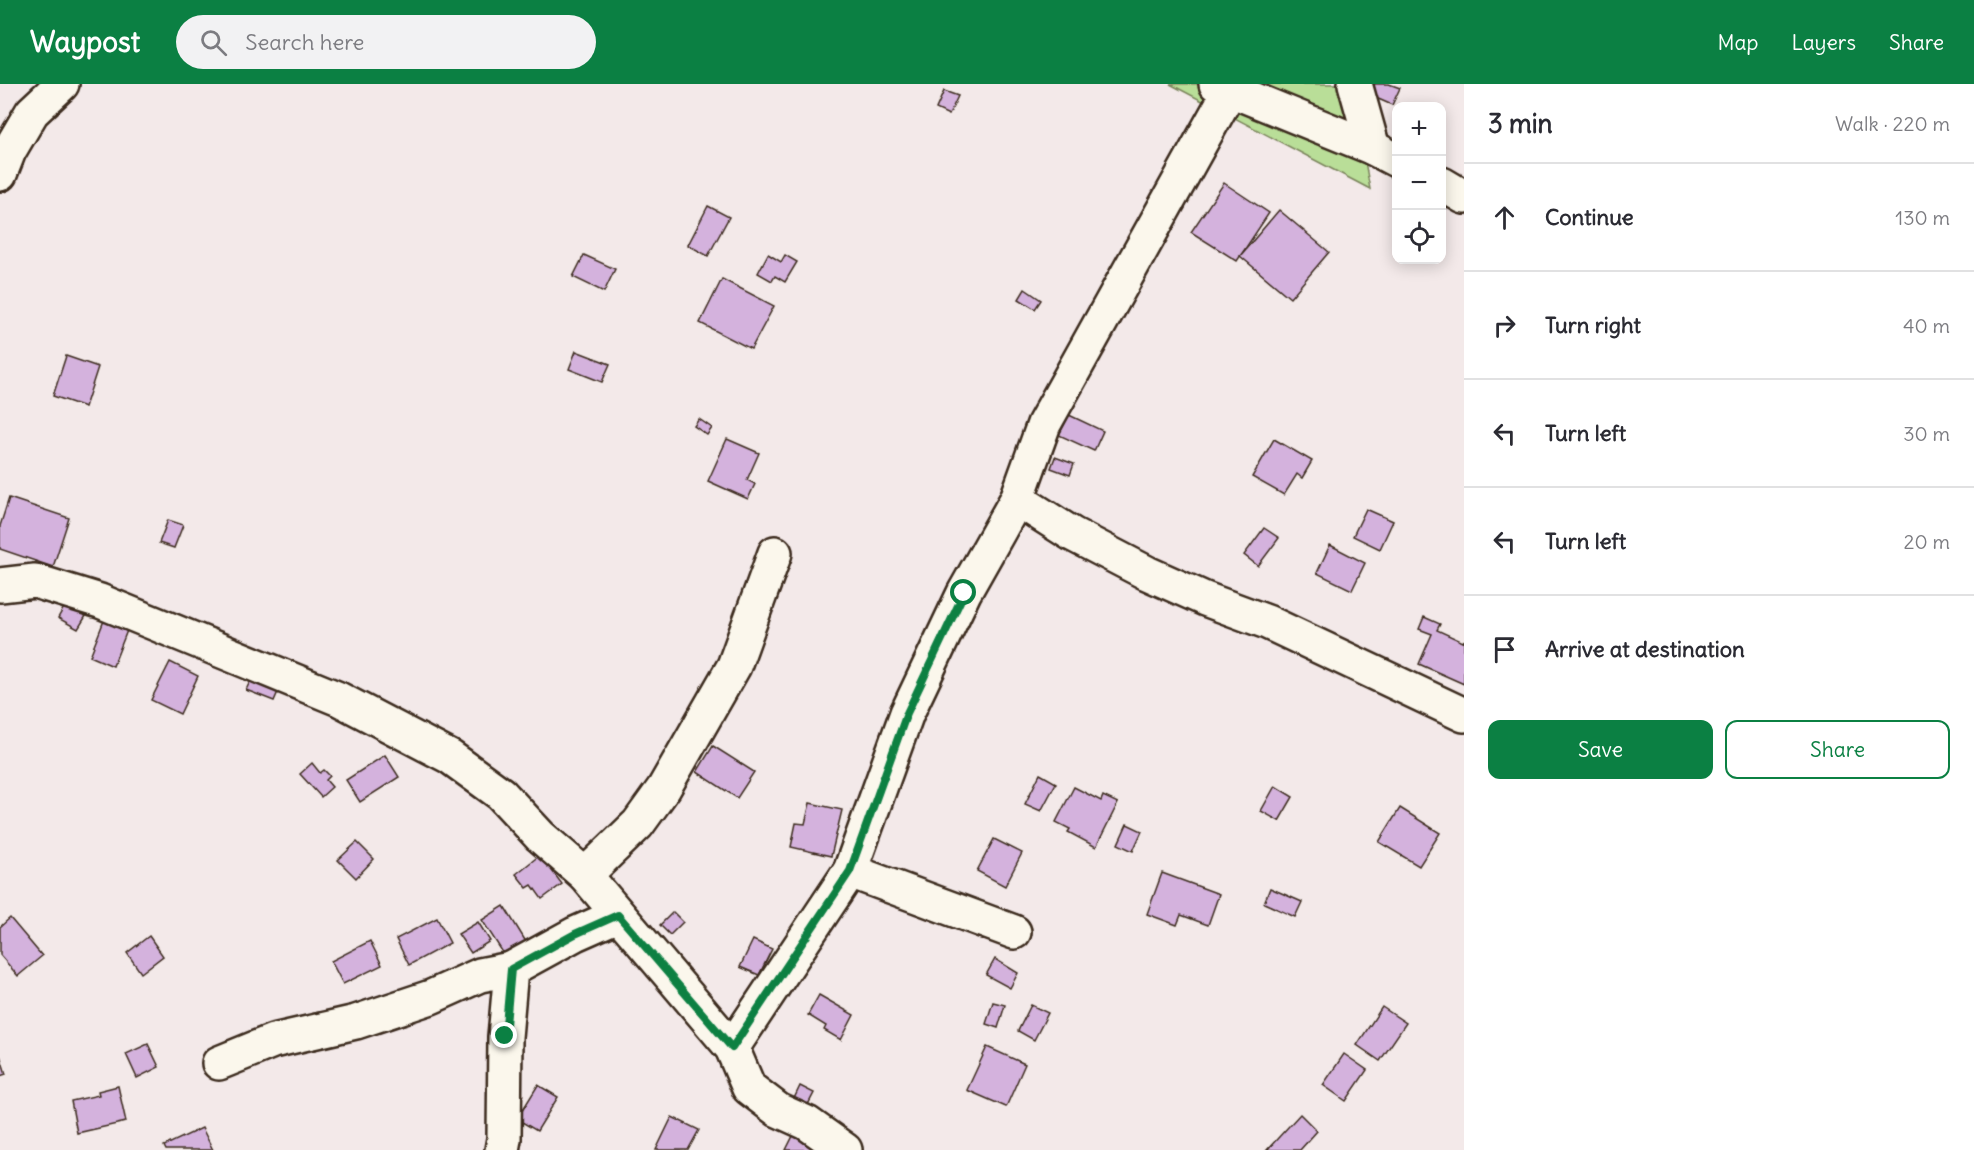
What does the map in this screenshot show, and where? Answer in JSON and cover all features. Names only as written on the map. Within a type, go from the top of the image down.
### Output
[{"type":"street","points":[[0,174],[9,151],[32,112],[62,84]]},
{"type":"street","points":[[1354,84],[1385,154]]},
{"type":"street","points":[[732,1048],[850,871],[907,713],[964,593],[1017,499],[1044,424],[1223,87],[1385,154]]},
{"type":"street","points":[[1446,186],[1464,196]]},
{"type":"street","points":[[1017,499],[1072,534],[1147,573],[1267,622],[1464,716]]},
{"type":"street","points":[[585,875],[638,824],[664,788],[734,666],[775,553]]},
{"type":"street","points":[[0,585],[35,581],[100,601],[339,699],[450,757],[501,794],[540,836],[585,875],[732,1048],[750,1088],[778,1110],[807,1123],[845,1150]]},
{"type":"street","points":[[850,871],[1014,932]]},
{"type":"street","points":[[219,1063],[273,1041],[356,1022],[431,997],[480,975],[511,969],[575,934],[618,915]]},
{"type":"street","points":[[502,1150],[505,1036],[511,969]]},
{"type":"green space","points":[[1170,84],[1351,84],[1370,189]]},
{"type":"building","points":[[1371,84],[1389,84],[1400,88],[1392,105],[1367,94]]},
{"type":"building","points":[[944,91],[958,96],[949,115],[936,109]]},
{"type":"building","points":[[1224,183],[1269,213],[1237,261],[1191,232]]},
{"type":"building","points":[[708,206],[729,217],[708,256],[688,245]]},
{"type":"building","points":[[1279,210],[1329,252],[1290,298],[1240,256]]},
{"type":"building","points":[[768,254],[781,262],[785,255],[797,262],[785,282],[775,276],[772,281],[758,273]]},
{"type":"building","points":[[584,255],[615,269],[604,292],[573,277]]},
{"type":"building","points":[[722,279],[774,306],[751,349],[700,323]]},
{"type":"building","points":[[1025,289],[1041,300],[1035,309],[1019,299]]},
{"type":"building","points":[[576,351],[610,364],[602,382],[569,369]]},
{"type":"building","points":[[66,356],[98,367],[85,407],[53,396]]},
{"type":"building","points":[[1069,415],[1103,431],[1094,451],[1059,435]]},
{"type":"building","points":[[699,419],[712,428],[707,435],[694,426]]},
{"type":"building","points":[[727,439],[759,453],[747,480],[755,484],[748,499],[708,481]]},
{"type":"building","points":[[1274,439],[1312,461],[1302,478],[1297,474],[1284,495],[1252,477]]},
{"type":"building","points":[[1055,457],[1074,464],[1070,475],[1051,468]]},
{"type":"building","points":[[9,498],[69,518],[53,567],[0,549],[0,526]]},
{"type":"building","points":[[1366,509],[1393,521],[1380,549],[1353,536]]},
{"type":"building","points":[[168,520],[183,525],[174,548],[159,543]]},
{"type":"building","points":[[1264,528],[1279,538],[1258,566],[1244,555]]},
{"type":"building","points":[[1330,545],[1365,563],[1352,590],[1317,573]]},
{"type":"building","points":[[66,604],[86,616],[78,629],[58,618]]},
{"type":"building","points":[[1424,617],[1440,624],[1437,630],[1463,642],[1464,640],[1464,684],[1419,664],[1432,634],[1419,629]]},
{"type":"building","points":[[105,618],[128,628],[113,666],[90,656]]},
{"type":"building","points":[[170,662],[198,676],[180,714],[151,700]]},
{"type":"building","points":[[254,673],[281,685],[274,701],[246,690]]},
{"type":"building","points":[[713,746],[754,772],[737,798],[697,772]]},
{"type":"building","points":[[385,755],[399,777],[360,802],[346,780]]},
{"type":"building","points":[[312,763],[320,773],[324,770],[330,776],[326,780],[332,787],[321,797],[300,774]]},
{"type":"building","points":[[1040,774],[1056,783],[1041,811],[1025,804]]},
{"type":"building","points":[[1275,786],[1293,797],[1279,821],[1261,811]]},
{"type":"building","points":[[1074,787],[1101,801],[1103,796],[1118,803],[1096,847],[1068,832],[1070,829],[1056,822]]},
{"type":"building","points":[[810,803],[842,810],[831,856],[791,847],[796,823],[805,824]]},
{"type":"building","points":[[1400,808],[1440,833],[1419,866],[1379,842]]},
{"type":"building","points":[[1127,824],[1142,831],[1133,851],[1118,844]]},
{"type":"building","points":[[994,839],[1022,853],[1005,886],[977,871]]},
{"type":"building","points":[[357,842],[374,859],[356,878],[338,860]]},
{"type":"building","points":[[540,855],[562,884],[542,899],[532,885],[527,888],[516,874]]},
{"type":"building","points":[[1162,873],[1219,894],[1208,925],[1181,915],[1177,925],[1147,914]]},
{"type":"building","points":[[1270,888],[1302,902],[1295,917],[1264,903]]},
{"type":"building","points":[[504,906],[528,945],[507,959],[482,920]]},
{"type":"building","points":[[673,912],[683,922],[670,935],[660,925]]},
{"type":"building","points":[[10,918],[42,956],[18,976],[0,955],[0,927]]},
{"type":"building","points":[[437,918],[450,943],[409,965],[396,939]]},
{"type":"building","points":[[478,922],[490,941],[471,953],[458,934]]},
{"type":"building","points":[[149,936],[163,956],[141,973],[127,953]]},
{"type":"building","points":[[753,940],[772,949],[759,975],[740,967]]},
{"type":"building","points":[[370,941],[382,965],[343,984],[331,961]]},
{"type":"building","points":[[995,959],[1018,973],[1010,988],[986,975]]},
{"type":"building","points":[[819,995],[854,1015],[841,1040],[824,1030],[826,1026],[808,1015]]},
{"type":"building","points":[[993,1002],[1005,1005],[998,1028],[986,1024]]},
{"type":"building","points":[[1031,1005],[1048,1013],[1034,1040],[1018,1031]]},
{"type":"building","points":[[1382,1007],[1406,1023],[1380,1061],[1357,1045]]},
{"type":"building","points":[[148,1044],[159,1067],[137,1078],[126,1054]]},
{"type":"building","points":[[987,1047],[1025,1064],[1006,1107],[967,1090]]},
{"type":"building","points":[[1344,1054],[1367,1070],[1346,1101],[1323,1085]]},
{"type":"building","points":[[0,1055],[6,1074],[0,1076]]},
{"type":"building","points":[[538,1085],[558,1097],[537,1131],[517,1119]]},
{"type":"building","points":[[118,1086],[126,1122],[77,1133],[71,1101],[99,1095],[98,1091]]},
{"type":"building","points":[[800,1086],[814,1093],[802,1116],[790,1107]]},
{"type":"building","points":[[1300,1114],[1317,1131],[1300,1150],[1267,1150]]},
{"type":"building","points":[[672,1117],[699,1130],[688,1150],[656,1150]]},
{"type":"building","points":[[798,1126],[823,1150],[786,1150]]},
{"type":"building","points":[[202,1128],[213,1150],[166,1150],[164,1146]]},
{"type":"route","points":[[505,1036],[511,969],[575,934],[618,915],[732,1048],[850,871],[907,713],[964,593]]}]
